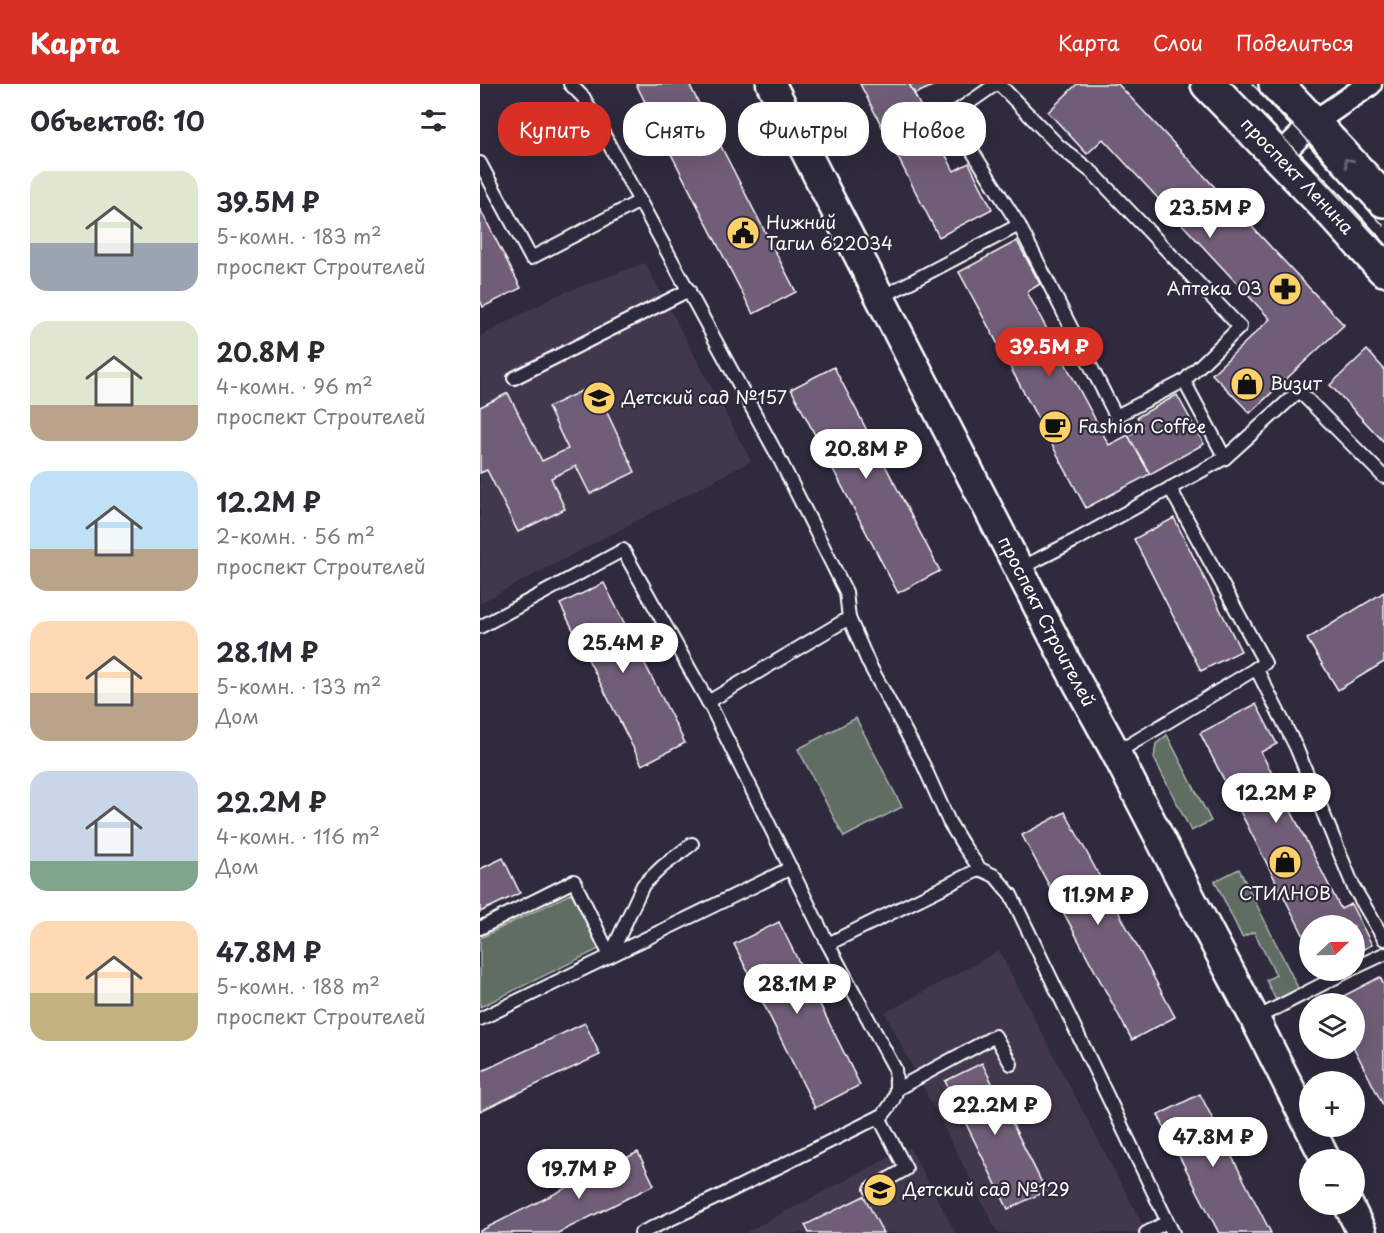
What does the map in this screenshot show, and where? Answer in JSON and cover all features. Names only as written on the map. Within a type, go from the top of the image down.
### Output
[{"type":"main road","name":"проспект Ленина","points":[[1208,84],[1384,269]]},
{"type":"main road","points":[[1276,84],[1384,200]]},
{"type":"street","name":"проспект Строителей","points":[[771,84],[1070,669],[1255,1019],[1320,1149]]},
{"type":"street","points":[[1278,157],[1313,123],[1370,84]]},
{"type":"street","points":[[1353,1215],[1362,1233]]},
{"type":"lane","points":[[570,84],[584,98],[780,460],[846,592],[849,618],[869,664],[923,764],[949,822],[980,869],[995,876],[1011,895],[1170,1228],[1146,1233]]},
{"type":"lane","points":[[997,84],[1059,146],[1093,173],[1240,327],[1184,381],[1116,416],[1019,225],[950,116],[997,84]]},
{"type":"lane","points":[[480,163],[531,258],[640,201]]},
{"type":"lane","points":[[880,298],[1019,225]]},
{"type":"lane","points":[[514,378],[689,290]]},
{"type":"lane","points":[[1184,381],[1225,458]]},
{"type":"lane","points":[[1019,569],[1225,458],[1299,391],[1384,477]]},
{"type":"lane","points":[[1116,753],[1265,663],[1170,488]]},
{"type":"lane","points":[[480,627],[623,550],[708,702],[828,944],[895,1069],[897,1089],[893,1102],[883,1115],[641,1233]]},
{"type":"lane","points":[[708,702],[849,618]]},
{"type":"lane","points":[[1256,668],[1296,747],[1354,888],[1384,939]]},
{"type":"lane","points":[[610,956],[643,885],[692,844]]},
{"type":"lane","points":[[480,1020],[791,868]]},
{"type":"lane","points":[[828,944],[980,869]]},
{"type":"lane","points":[[480,928],[574,881],[610,956]]},
{"type":"lane","points":[[1365,963],[1384,954]]},
{"type":"lane","points":[[1255,1019],[1329,981]]},
{"type":"lane","points":[[897,1089],[995,1035],[1011,1064]]},
{"type":"lane","points":[[871,1189],[906,1169],[879,1117]]},
{"type":"shaded area","name":"Детский сад №157","points":[[645,263],[751,461],[480,603],[480,336],[558,295]]},
{"type":"shaded area","points":[[856,718],[902,807],[844,837],[798,749]]},
{"type":"shaded area","points":[[1167,735],[1211,821],[1191,831],[1154,758],[1156,744]]},
{"type":"shaded area","points":[[1239,869],[1301,993],[1299,999],[1278,1004],[1266,980],[1276,975],[1254,932],[1242,937],[1215,881]]},
{"type":"shaded area","points":[[572,893],[599,949],[480,1007],[480,938]]},
{"type":"shaded area","points":[[999,951],[1147,1233],[998,1233],[885,1013]]},
{"type":"shaded area","name":"Детский сад №129","points":[[909,1147],[956,1233],[745,1233]]},
{"type":"building","points":[[636,84],[689,84],[698,102],[645,102]]},
{"type":"building","points":[[860,84],[909,84],[918,102],[881,102],[881,125]]},
{"type":"building","points":[[909,84],[937,84],[915,94]]},
{"type":"building","points":[[1077,84],[1118,84],[1344,325],[1250,413],[1212,374],[1270,319],[1103,139],[1087,154],[1048,112]]},
{"type":"building","points":[[672,156],[726,156],[796,292],[753,314]]},
{"type":"building","points":[[897,156],[946,156],[954,171],[969,163],[992,209],[939,237]]},
{"type":"building","points":[[480,209],[521,288],[483,307],[480,300]]},
{"type":"building","points":[[1017,241],[1040,284],[1027,292],[1109,445],[1128,435],[1150,474],[1086,508],[959,272]]},
{"type":"building","points":[[1367,350],[1384,369],[1384,442],[1330,385]]},
{"type":"building","points":[[834,367],[940,571],[898,593],[791,389]]},
{"type":"building","points":[[594,385],[635,472],[590,494],[576,466],[551,478],[565,509],[518,532],[487,470],[480,473],[480,407],[508,393],[542,461],[568,449],[548,407]]},
{"type":"building","points":[[1177,395],[1204,444],[1150,474],[1128,435],[1143,427],[1137,417]]},
{"type":"building","points":[[1174,518],[1241,651],[1201,671],[1134,539]]},
{"type":"building","points":[[604,583],[685,743],[642,765],[560,604]]},
{"type":"building","points":[[1384,592],[1384,662],[1338,690],[1307,639]]},
{"type":"building","points":[[1256,704],[1277,744],[1261,752],[1341,909],[1351,904],[1357,915],[1299,915],[1299,926],[1200,733]]},
{"type":"building","points":[[1065,812],[1175,1017],[1132,1040],[1022,835]]},
{"type":"building","points":[[503,858],[520,893],[480,912],[480,869]]},
{"type":"building","points":[[779,922],[860,1085],[815,1108],[734,944]]},
{"type":"building","points":[[1365,931],[1372,945],[1365,948]]},
{"type":"building","points":[[1380,977],[1384,985],[1384,1107],[1360,1059],[1365,1059],[1365,993],[1349,993]]},
{"type":"building","points":[[585,1023],[600,1055],[480,1111],[480,1072]]},
{"type":"building","points":[[982,1063],[1046,1191],[1008,1209],[945,1081]]},
{"type":"building","points":[[1200,1094],[1271,1233],[1219,1233],[1158,1115]]},
{"type":"building","points":[[638,1152],[654,1185],[558,1233],[480,1233],[480,1231]]},
{"type":"building","points":[[864,1196],[883,1233],[809,1233],[805,1225]]},
{"type":"tram line","points":[[1233,84],[1384,245]]},
{"type":"tram line","points":[[1252,84],[1301,133],[1384,226]]},
{"type":"place","name":"Нижний Тагил 622034","points":[[743,233]]},
{"type":"place","name":"Аптека 03","points":[[1285,289]]},
{"type":"place","name":"Визит","points":[[1247,384]]},
{"type":"place","name":"Детский сад №157","points":[[599,398]]},
{"type":"place","name":"Fashion Coffee","points":[[1055,427]]},
{"type":"place","name":"СТИЛНОВ","points":[[1285,862]]},
{"type":"place","name":"Детский сад №129","points":[[880,1190]]}]
